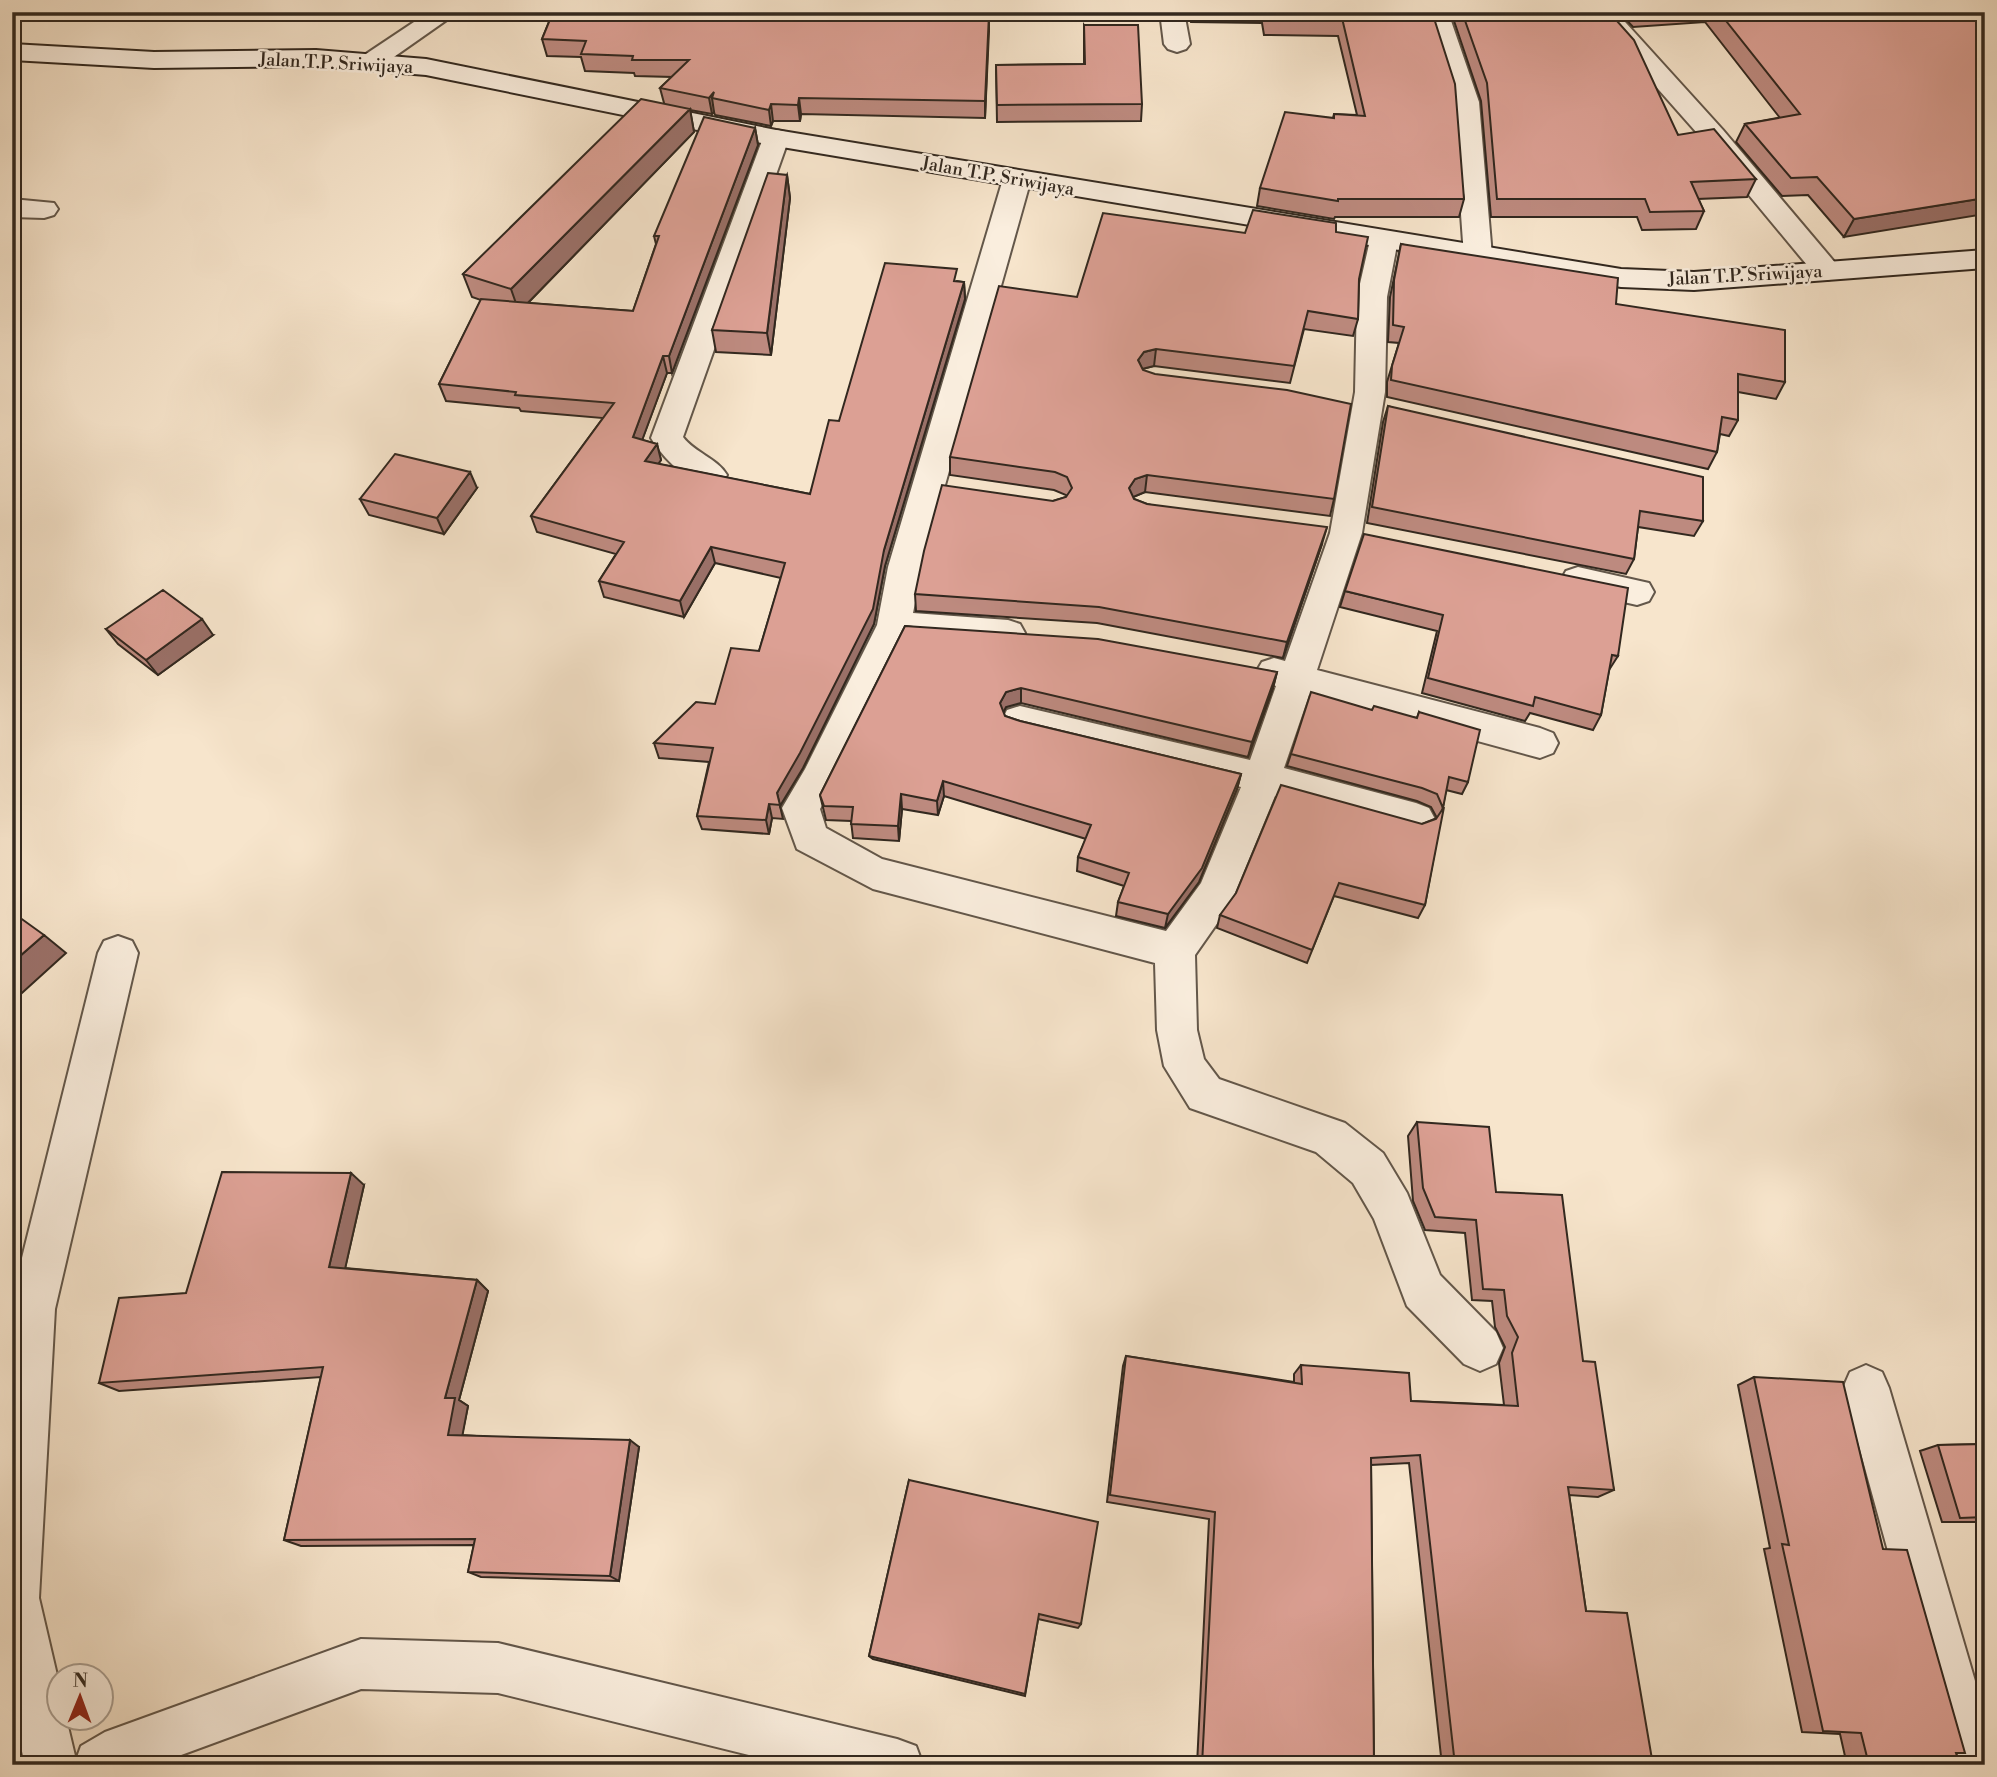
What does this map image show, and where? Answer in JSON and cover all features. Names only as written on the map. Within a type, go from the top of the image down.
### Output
[{"type":"street","points":[[372,61],[446,12]]},
{"type":"street","points":[[1172,12],[1177,44]]},
{"type":"street","points":[[1436,12],[1466,102],[1478,256]]},
{"type":"street","points":[[1602,12],[1714,136],[1827,271]]},
{"type":"street","name":"Jalan T.P. Sriwijaya","points":[[12,52],[154,60],[316,58],[426,67],[776,138],[1621,278],[1694,281],[1985,259]]},
{"type":"street","points":[[711,475],[677,453],[667,438],[776,138]]},
{"type":"street","points":[[1017,179],[941,488],[905,567],[894,625],[819,779],[801,808],[810,838],[873,873],[1175,951]]},
{"type":"street","points":[[12,208],[44,209]]},
{"type":"street","points":[[1384,240],[1372,297],[1368,407],[1345,534],[1300,677],[1264,778],[1216,893],[1175,951],[1177,1030],[1185,1066],[1205,1094],[1330,1137],[1368,1168],[1392,1208],[1423,1290],[1480,1348]]},
{"type":"street","points":[[1547,574],[1637,592]]},
{"type":"street","points":[[894,625],[1043,635]]},
{"type":"street","points":[[1245,667],[1300,677],[1539,743]]},
{"type":"street","points":[[1020,720],[1264,778],[1416,819]]},
{"type":"street","points":[[51,1765],[14,1598],[32,1309],[118,953]]},
{"type":"street","points":[[1866,1388],[1973,1765]]},
{"type":"street","points":[[100,1765],[123,1750],[360,1664],[498,1668],[897,1765]]},
{"type":"building","points":[[553,12],[765,12],[764,16],[850,15],[850,12],[989,14],[985,101],[799,98],[798,105],[771,104],[769,110],[712,98],[714,92],[709,98],[660,88],[689,60],[632,60],[633,56],[581,54],[586,41],[542,39]]},
{"type":"building","points":[[1266,12],[1432,12],[1455,84],[1464,199],[1338,201],[1260,188],[1285,112],[1334,118],[1334,114],[1365,116],[1342,18],[1267,17]]},
{"type":"building","points":[[1462,12],[1609,12],[1634,40],[1678,135],[1714,129],[1756,179],[1691,182],[1704,211],[1650,212],[1645,199],[1497,199],[1487,83]]},
{"type":"building","points":[[1719,12],[1985,12],[1985,198],[1854,219],[1817,177],[1791,178],[1745,124],[1800,114]]},
{"type":"building","points":[[1084,25],[1138,25],[1142,104],[997,105],[996,65],[1085,64]]},
{"type":"building","points":[[641,99],[690,109],[511,289],[463,274]]},
{"type":"building","points":[[704,117],[755,128],[669,356],[663,356],[633,437],[657,444],[645,461],[810,494],[829,420],[839,421],[885,263],[957,269],[954,281],[964,282],[884,550],[873,609],[777,793],[780,805],[769,804],[766,820],[697,816],[713,748],[654,743],[696,702],[715,704],[731,648],[759,651],[785,563],[711,547],[680,601],[599,581],[624,542],[531,516],[614,403],[515,395],[516,392],[439,384],[481,299],[633,311],[659,236],[654,236]]},
{"type":"building","points":[[768,173],[787,175],[767,333],[712,330]]},
{"type":"building","points":[[1253,210],[1336,223],[1336,232],[1368,237],[1359,279],[1358,319],[1308,311],[1294,366],[1156,349],[1144,352],[1138,360],[1143,370],[1155,374],[1287,390],[1351,404],[1334,499],[1147,475],[1135,479],[1129,488],[1134,499],[1147,504],[1327,527],[1287,642],[1099,607],[915,594],[942,485],[1053,501],[1066,497],[1072,488],[1067,477],[1055,472],[950,457],[999,286],[1077,297],[1103,213],[1245,233]]},
{"type":"building","points":[[1401,244],[1618,278],[1616,304],[1785,330],[1785,382],[1738,374],[1738,420],[1722,417],[1717,452],[1391,380],[1392,366],[1404,327],[1393,325],[1394,280]]},
{"type":"building","points":[[1388,406],[1703,477],[1703,521],[1640,511],[1634,559],[1372,507]]},
{"type":"building","points":[[395,454],[470,472],[437,518],[360,499]]},
{"type":"building","points":[[1364,534],[1628,588],[1618,656],[1612,655],[1601,715],[1535,697],[1533,706],[1428,678],[1443,615],[1345,591]]},
{"type":"building","points":[[163,590],[202,619],[146,660],[106,629]]},
{"type":"building","points":[[905,626],[1098,639],[1277,672],[1252,742],[1021,688],[1006,692],[1000,703],[1005,716],[1020,721],[1241,774],[1202,868],[1168,914],[1118,902],[1129,873],[1078,857],[1091,825],[943,781],[937,801],[901,794],[898,826],[851,824],[853,807],[824,806],[820,795]]},
{"type":"building","points":[[1311,692],[1372,710],[1374,706],[1417,718],[1419,712],[1480,730],[1468,782],[1449,777],[1443,808],[1437,794],[1422,788],[1291,754]]},
{"type":"building","points":[[1281,785],[1422,824],[1436,819],[1444,807],[1425,905],[1339,883],[1312,950],[1220,915],[1236,893]]},
{"type":"building","points":[[12,912],[44,935],[12,963]]},
{"type":"building","points":[[1417,1122],[1489,1127],[1496,1192],[1562,1195],[1583,1361],[1595,1362],[1614,1490],[1568,1487],[1586,1611],[1627,1613],[1653,1765],[1495,1765],[1494,1756],[1454,1756],[1420,1455],[1371,1458],[1374,1765],[1202,1765],[1215,1512],[1110,1495],[1126,1356],[1302,1384],[1301,1365],[1409,1373],[1411,1401],[1518,1406],[1512,1353],[1518,1337],[1507,1316],[1504,1290],[1483,1289],[1476,1220],[1435,1217],[1423,1188]]},
{"type":"building","points":[[222,1172],[351,1173],[329,1267],[477,1280],[445,1398],[455,1398],[448,1435],[630,1440],[610,1576],[468,1572],[475,1539],[284,1540],[323,1367],[99,1383],[119,1298],[186,1293]]},
{"type":"building","points":[[1754,1377],[1843,1382],[1883,1549],[1907,1550],[1965,1753],[1956,1753],[1960,1765],[1869,1765],[1861,1733],[1823,1731],[1782,1544],[1789,1545]]},
{"type":"building","points":[[1985,1444],[1985,1517],[1960,1518],[1938,1445]]},
{"type":"building","points":[[909,1480],[1098,1522],[1081,1624],[1039,1614],[1025,1694],[869,1656]]}]
